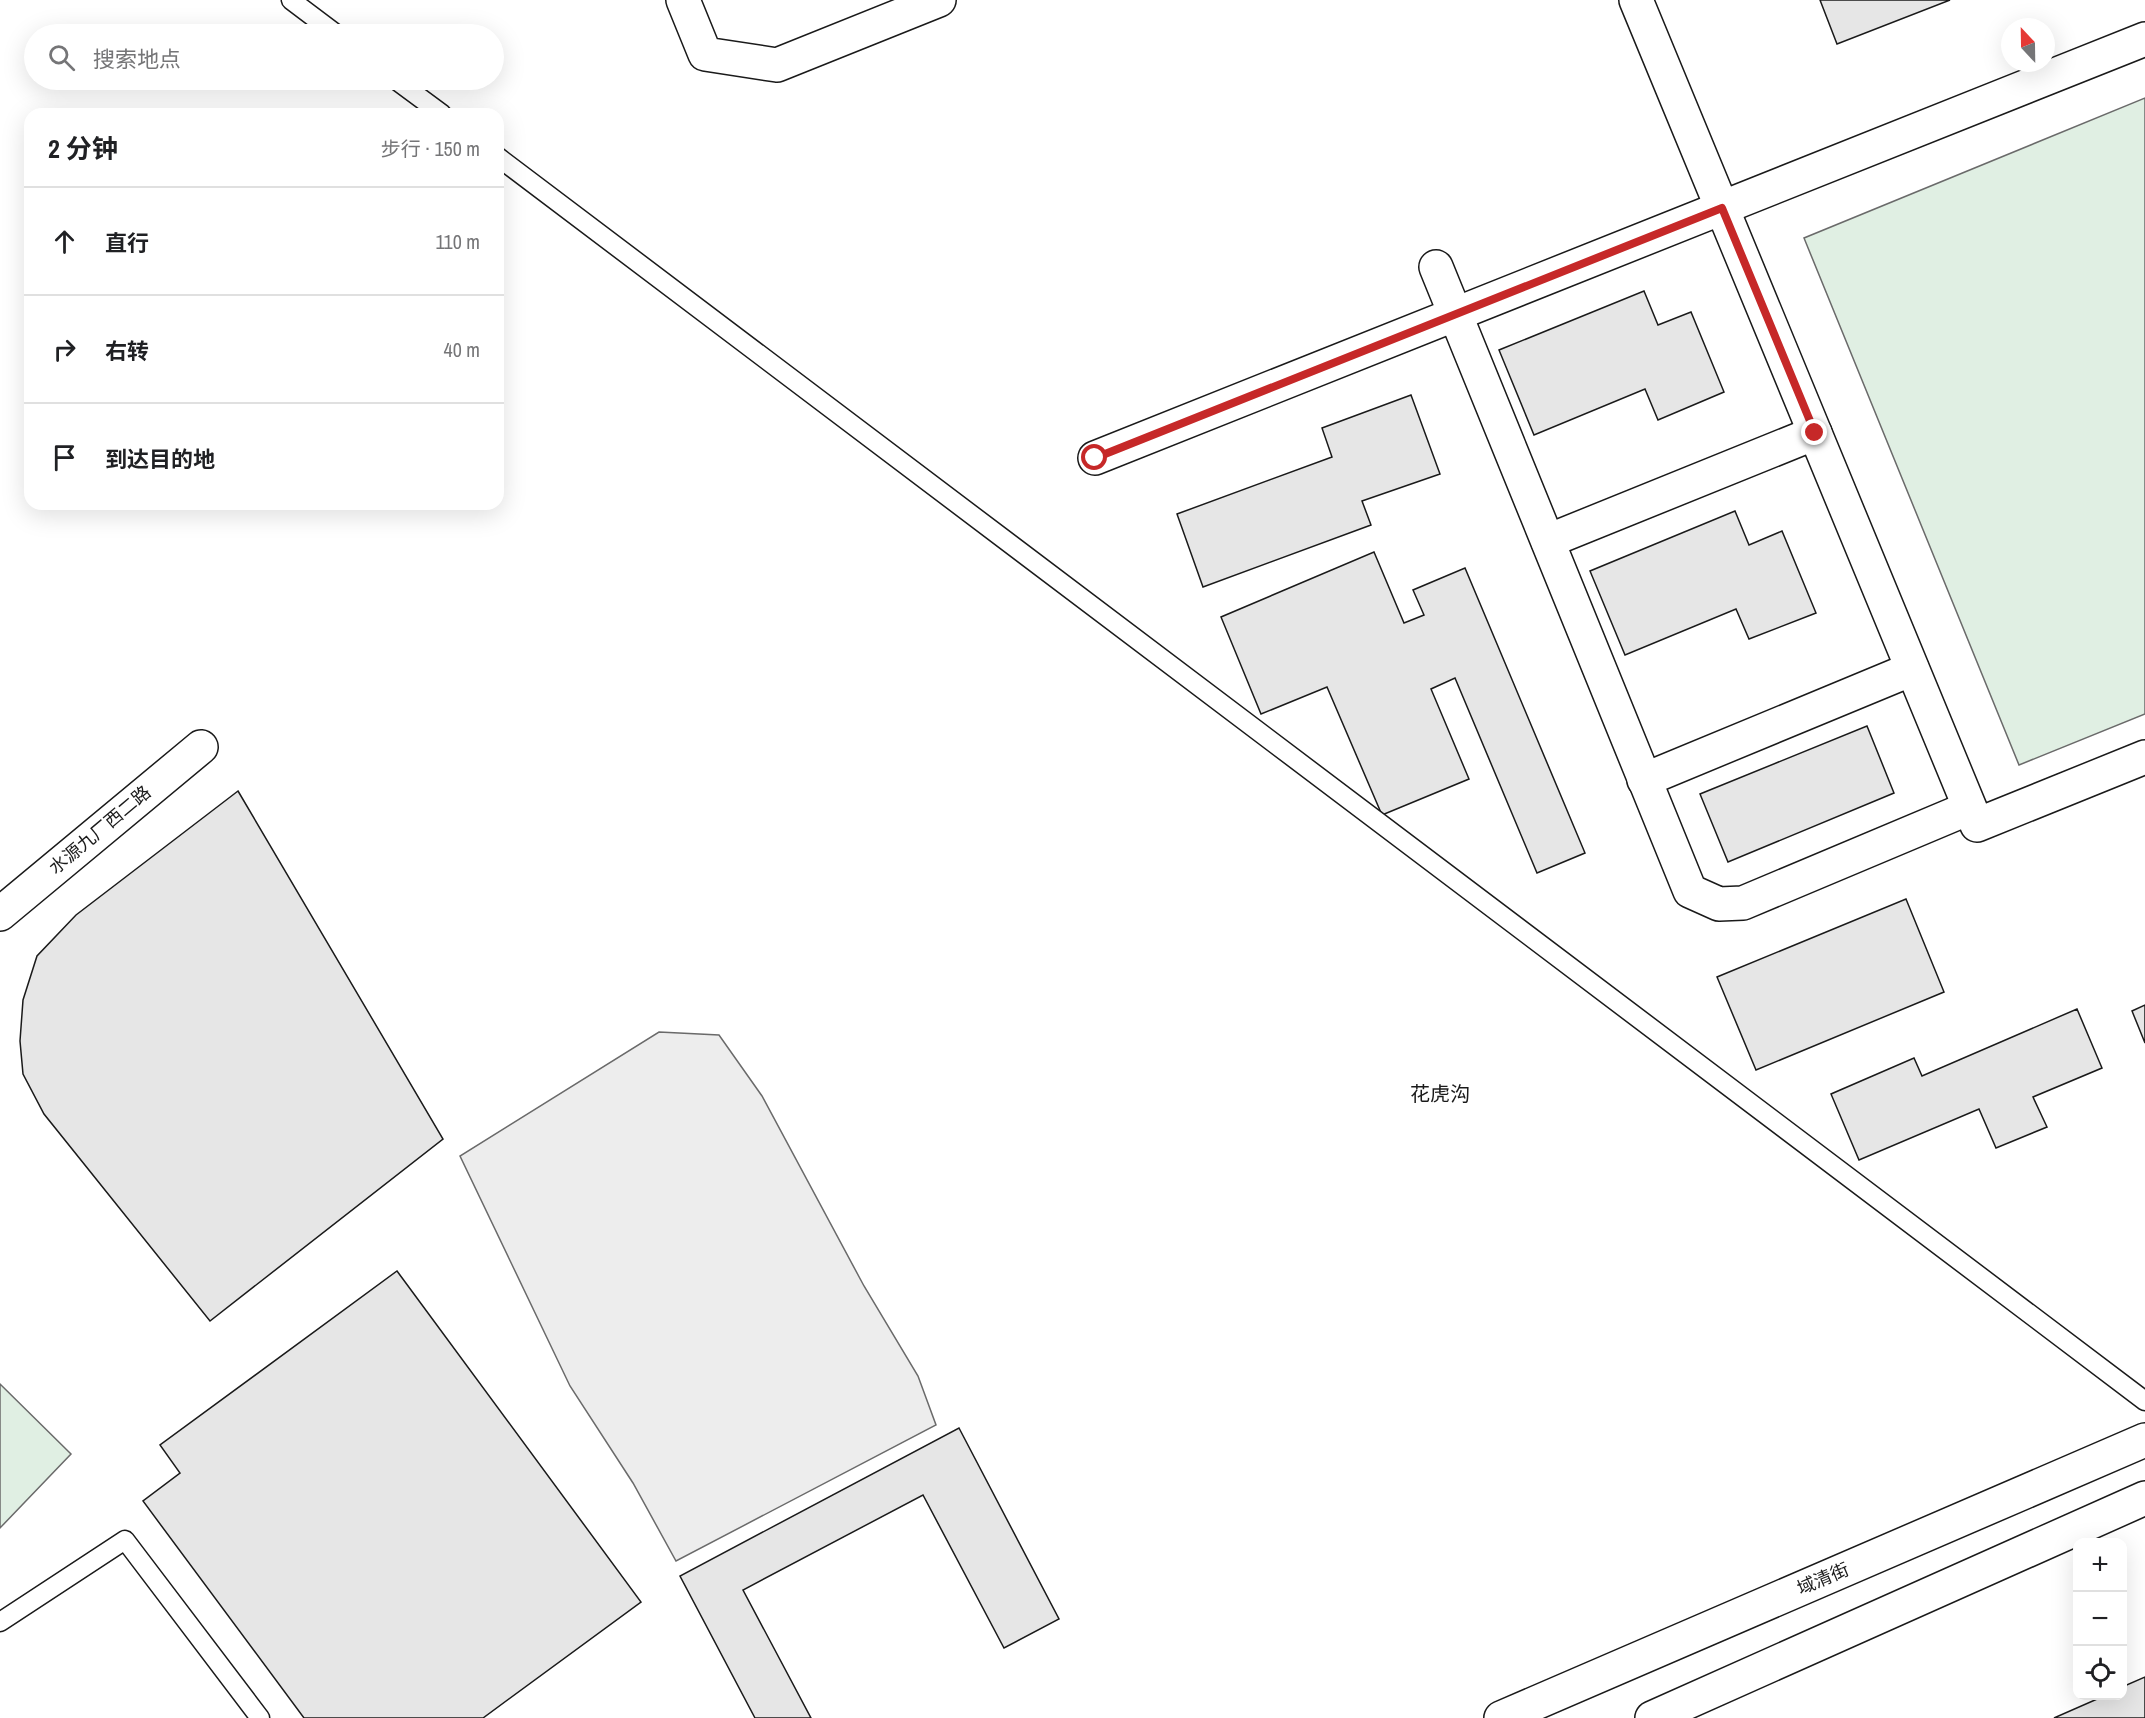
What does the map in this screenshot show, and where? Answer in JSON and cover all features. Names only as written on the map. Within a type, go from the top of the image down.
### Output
[{"type":"street","points":[[683,0],[705,54],[777,65],[939,0]]},
{"type":"street","points":[[1636,0],[1977,825],[2145,757]]},
{"type":"street","points":[[1095,458],[2145,39]]},
{"type":"street","points":[[1436,267],[1690,891],[1719,904],[1743,903],[1969,808]]},
{"type":"street","points":[[1548,541],[1815,433]]},
{"type":"street","points":[[1644,780],[1912,669]]},
{"type":"street","name":"水源九厂西二路","points":[[0,914],[201,747]]},
{"type":"street","name":"域清街","points":[[1501,1718],[2145,1440]]},
{"type":"street","points":[[1652,1718],[2145,1498]]},
{"type":"lane","points":[[291,0],[323,24]]},
{"type":"lane","points":[[410,90],[434,108]]},
{"type":"lane","points":[[504,162],[2145,1401]]},
{"type":"lane","points":[[0,1622],[125,1540],[260,1718]]},
{"type":"green space","points":[[2145,98],[2145,714],[2019,765],[1804,238]]},
{"type":"green space","points":[[0,1384],[71,1454],[0,1528]]},
{"type":"shaded area","points":[[659,1032],[719,1035],[762,1096],[864,1286],[918,1376],[936,1425],[676,1561],[633,1483],[570,1386],[460,1156]]},
{"type":"building","points":[[1820,0],[1950,0],[1837,44]]},
{"type":"building","points":[[1644,291],[1658,325],[1691,312],[1724,392],[1658,420],[1645,389],[1534,435],[1499,350]]},
{"type":"building","points":[[1411,395],[1440,474],[1362,501],[1371,525],[1203,587],[1177,514],[1332,457],[1322,428]]},
{"type":"building","points":[[1735,511],[1749,545],[1782,531],[1816,613],[1749,639],[1736,609],[1625,655],[1590,571]]},
{"type":"building","points":[[1374,552],[1404,623],[1424,615],[1413,590],[1465,568],[1585,853],[1537,873],[1455,678],[1431,689],[1469,779],[1382,815],[1327,687],[1261,714],[1221,617]]},
{"type":"building","points":[[1867,726],[1894,793],[1728,862],[1700,794]]},
{"type":"building","points":[[238,791],[443,1139],[210,1321],[44,1114],[23,1074],[20,1041],[23,1000],[37,956],[76,915]]},
{"type":"building","points":[[1906,899],[1944,992],[1756,1070],[1717,977]]},
{"type":"building","points":[[2145,1005],[2145,1043],[2132,1011]]},
{"type":"building","points":[[2077,1009],[2102,1068],[2033,1097],[2047,1127],[1996,1148],[1979,1109],[1859,1160],[1831,1094],[1914,1058],[1922,1076]]},
{"type":"building","points":[[397,1271],[641,1602],[483,1718],[304,1718],[143,1501],[180,1473],[160,1445]]},
{"type":"building","points":[[959,1428],[1059,1619],[1004,1648],[923,1495],[743,1590],[811,1718],[755,1718],[680,1576]]},
{"type":"building","points":[[2145,1677],[2145,1718],[2054,1718],[2095,1700],[2127,1700],[2127,1685]]},
{"type":"district","name":"花虎沟","points":[[1440,1094]]},
{"type":"route","points":[[1095,458],[1722,208],[1815,433]]}]
